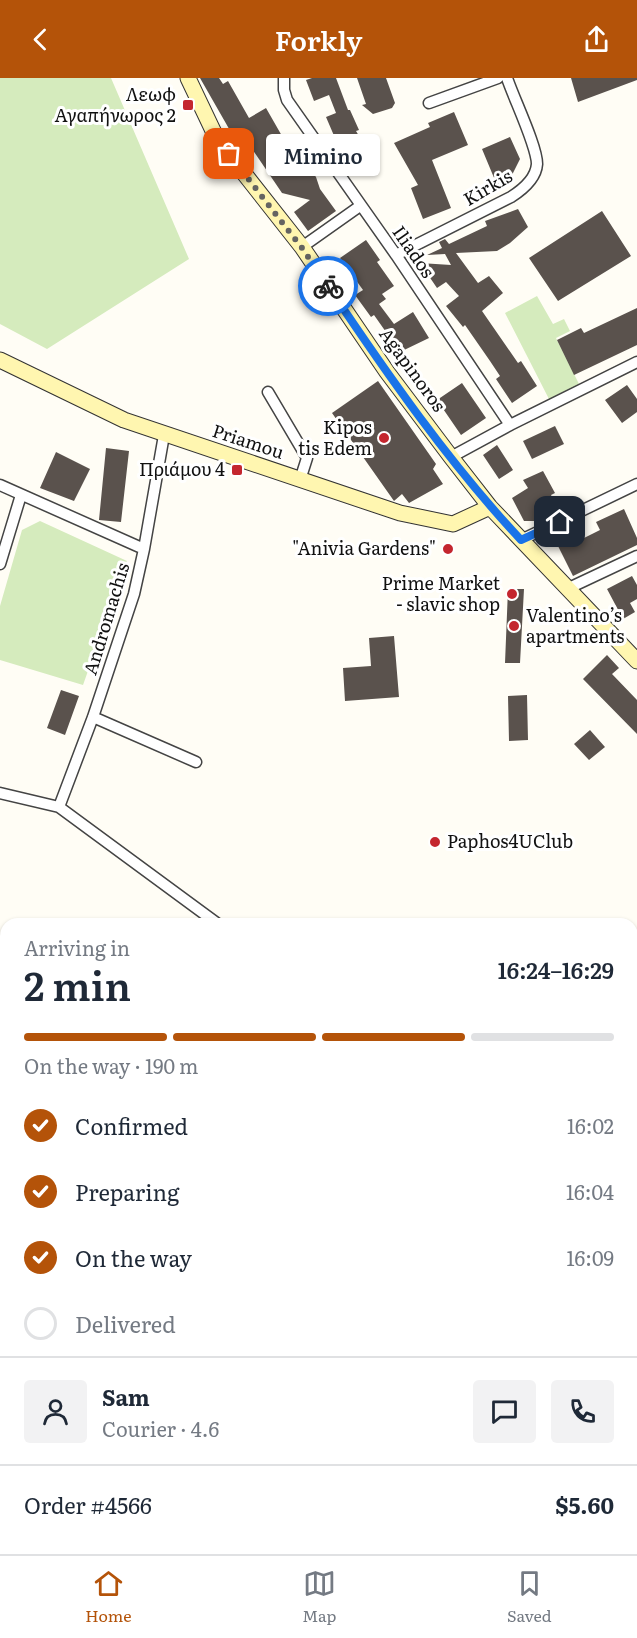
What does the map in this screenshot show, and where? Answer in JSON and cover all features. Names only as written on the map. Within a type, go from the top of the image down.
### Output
[{"type":"main road","name":"Agapinoros","points":[[188,78],[217,139],[302,248],[387,372],[451,457],[490,507],[637,661]]},
{"type":"main road","name":"Priamou","points":[[0,360],[124,420],[400,513],[453,525],[490,507]]},
{"type":"street","name":"Iliados","points":[[284,78],[287,100],[396,255],[510,425]]},
{"type":"street","points":[[429,103],[498,78]]},
{"type":"street","name":"Kirkis","points":[[396,255],[524,190],[537,166],[534,150],[507,78]]},
{"type":"street","points":[[302,248],[360,206]]},
{"type":"street","points":[[451,457],[637,362]]},
{"type":"street","points":[[268,392],[307,458],[300,480]]},
{"type":"street","name":"Andromachis","points":[[59,807],[93,717],[134,594],[164,435]]},
{"type":"street","points":[[521,540],[637,484]]},
{"type":"street","points":[[0,485],[144,549]]},
{"type":"street","points":[[0,564],[21,495]]},
{"type":"street","points":[[569,588],[637,556]]},
{"type":"street","points":[[93,717],[196,762]]},
{"type":"street","points":[[0,793],[59,807],[210,918]]},
{"type":"green space","points":[[0,78],[111,78],[189,259],[47,349],[0,324]]},
{"type":"green space","points":[[537,296],[553,324],[564,319],[570,331],[556,338],[580,386],[550,401],[505,313]]},
{"type":"green space","points":[[40,521],[127,561],[83,685],[0,660],[0,606],[22,530]]},
{"type":"building","points":[[200,78],[219,78],[223,84],[228,81],[249,118],[266,108],[282,136],[286,137],[290,144],[287,150],[298,154],[316,177],[320,189],[336,211],[308,231],[294,212],[310,200],[282,193],[248,143],[240,148]]},
{"type":"building","points":[[336,78],[348,110],[359,130],[356,131],[359,136],[338,145],[326,117],[336,113],[329,95],[314,101],[306,80]]},
{"type":"building","points":[[357,78],[386,78],[395,103],[392,108],[373,114],[362,105],[366,104]]},
{"type":"building","points":[[571,78],[637,78],[637,80],[578,102]]},
{"type":"building","points":[[454,112],[468,145],[432,160],[451,208],[423,219],[411,188],[418,185],[394,143],[430,127],[428,123]]},
{"type":"building","points":[[510,137],[520,159],[510,179],[497,185],[482,149]]},
{"type":"building","points":[[518,209],[528,227],[510,243],[497,251],[456,253],[478,283],[489,276],[503,293],[482,311],[518,363],[521,361],[537,386],[512,403],[496,379],[500,376],[490,361],[465,325],[463,327],[446,306],[459,296],[446,282],[437,288],[420,263],[451,265],[445,254],[427,255],[442,248],[439,242],[445,239],[449,244],[487,226],[485,221]]},
{"type":"building","points":[[602,211],[631,256],[558,301],[529,258]]},
{"type":"building","points":[[366,240],[380,260],[377,262],[394,286],[382,294],[386,299],[379,304],[394,324],[413,312],[429,338],[400,352],[374,315],[371,317],[355,295],[363,290],[340,258]]},
{"type":"building","points":[[637,308],[637,345],[574,375],[557,340],[581,328],[584,333]]},
{"type":"building","name":"Kipos tis Edem","points":[[378,381],[436,464],[433,469],[443,484],[409,503],[402,494],[394,501],[332,413]]},
{"type":"building","points":[[462,383],[486,418],[461,435],[437,400]]},
{"type":"building","points":[[627,385],[637,399],[637,412],[622,423],[605,400]]},
{"type":"building","points":[[555,426],[564,444],[532,459],[523,441]]},
{"type":"building","points":[[497,445],[513,470],[499,479],[483,455]]},
{"type":"building","points":[[106,448],[129,451],[121,522],[99,520]]},
{"type":"building","points":[[56,452],[90,469],[74,501],[40,488]]},
{"type":"building","points":[[543,471],[555,493],[551,495],[558,509],[534,521],[524,521],[512,498],[528,488],[523,480]]},
{"type":"building","points":[[624,509],[637,538],[637,545],[573,576],[556,542],[574,532],[578,541],[600,530],[596,522]]},
{"type":"building","points":[[632,576],[637,585],[637,599],[630,603],[635,612],[623,619],[607,589]]},
{"type":"building","name":"Valentino’s apartments","points":[[508,589],[524,589],[520,663],[505,663]]},
{"type":"building","points":[[394,636],[399,697],[345,701],[343,668],[371,666],[369,638]]},
{"type":"building","points":[[607,655],[619,668],[612,674],[637,700],[637,734],[583,679]]},
{"type":"building","points":[[61,690],[79,696],[65,735],[47,728]]},
{"type":"building","points":[[527,695],[528,740],[509,741],[508,696]]},
{"type":"building","points":[[590,730],[605,747],[589,760],[574,744]]},
{"type":"way so far","points":[[229,154],[302,248],[328,286]]},
{"type":"place","name":"Λεωφ Αγαπήνωρος 2","points":[[188,105]]},
{"type":"place","name":"Mimino","points":[[229,154]]},
{"type":"place","name":"Kipos tis Edem","points":[[384,438]]},
{"type":"place","name":"Πριάμου 4","points":[[237,470]]},
{"type":"place","name":"\"Anivia Gardens\"","points":[[448,549]]},
{"type":"place","name":"Prime Market - slavic shop","points":[[512,594]]},
{"type":"place","name":"Valentino’s apartments","points":[[514,626]]},
{"type":"place","name":"Paphos4UClub","points":[[435,842]]},
{"type":"route","points":[[328,286],[387,372],[451,457],[490,507],[521,540],[560,522]]}]
